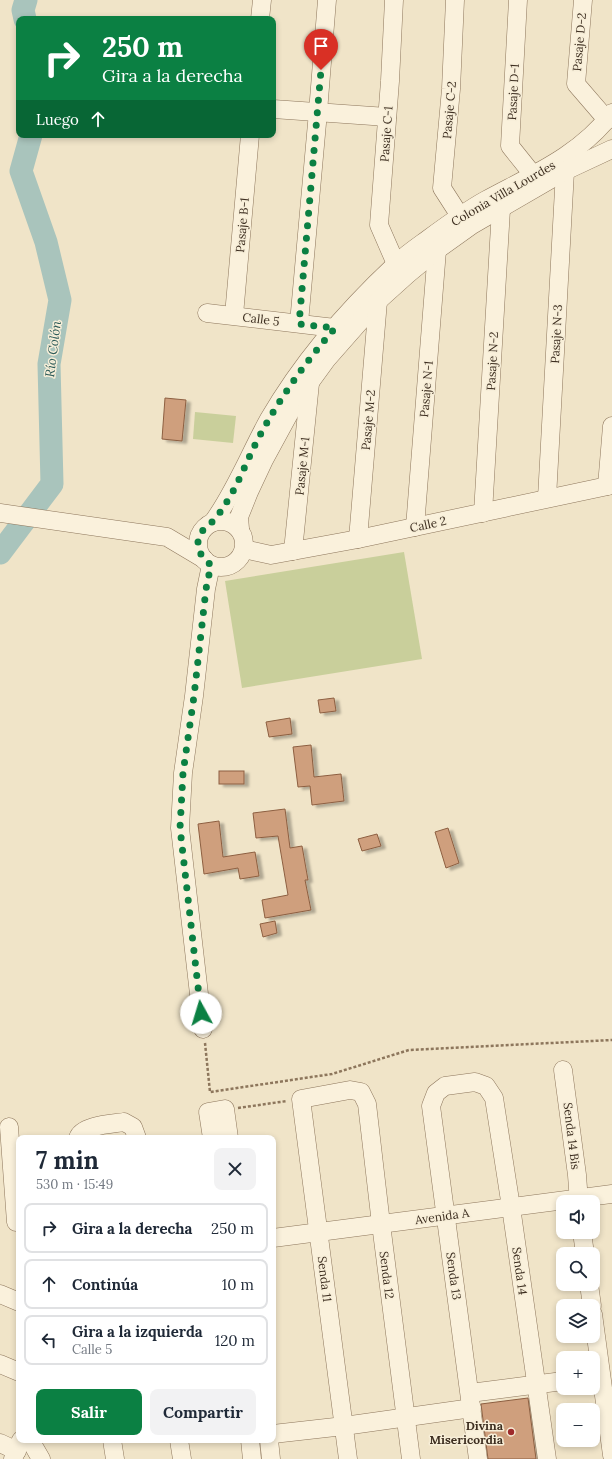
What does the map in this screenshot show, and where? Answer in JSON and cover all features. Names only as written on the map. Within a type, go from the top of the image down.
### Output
[{"type":"street","points":[[260,16],[262,0]]},
{"type":"street","points":[[299,324],[327,0]]},
{"type":"street","name":"Pasaje C-1","points":[[394,0],[379,225],[396,264]]},
{"type":"street","name":"Pasaje C-2","points":[[455,0],[451,89],[442,188],[460,216]]},
{"type":"street","name":"Pasaje D-1","points":[[518,0],[510,146],[534,176]]},
{"type":"street","name":"Pasaje D-2","points":[[583,0],[576,84],[610,116]]},
{"type":"street","points":[[276,109],[387,117]]},
{"type":"street","name":"Colonia Villa Lourdes","points":[[209,524],[225,505],[270,417],[315,351],[351,309],[396,264],[460,216],[485,200],[534,176],[574,150],[610,116]]},
{"type":"street","name":"Pasaje B-1","points":[[234,316],[250,138]]},
{"type":"street","name":"Colonia Villa Lourdes","points":[[240,529],[239,517],[248,492],[291,409],[332,353],[378,302],[436,250],[472,224],[565,171],[612,149]]},
{"type":"street","name":"Pasaje N-3","points":[[546,498],[565,171]]},
{"type":"street","name":"Pasaje N-2","points":[[483,513],[501,208]]},
{"type":"street","name":"Pasaje N-1","points":[[415,527],[436,250]]},
{"type":"street","name":"Pasaje M-2","points":[[358,539],[378,302]]},
{"type":"street","name":"Calle 5","points":[[207,313],[335,328]]},
{"type":"street","name":"Pasaje M-1","points":[[293,551],[310,382]]},
{"type":"street","points":[[609,485],[612,426]]},
{"type":"street","name":"Calle 2","points":[[244,549],[271,555],[358,539],[609,485]]},
{"type":"street","points":[[0,513],[167,537],[207,562],[219,567],[235,563],[241,557],[244,549],[243,535],[240,529],[227,521],[220,520],[167,537]]},
{"type":"street","points":[[203,1029],[180,828],[183,773],[194,696],[206,589],[207,562],[199,552],[198,543],[200,534],[209,524]]},
{"type":"street","name":"Senda 14 Bis","points":[[563,1070],[577,1175],[578,1195]]},
{"type":"street","name":"Senda 13","points":[[478,1459],[431,1106],[436,1093],[445,1086],[475,1082],[486,1086]]},
{"type":"street","name":"Senda 14","points":[[486,1086],[494,1098],[547,1459]]},
{"type":"street","name":"Senda 12","points":[[301,1099],[350,1090],[361,1092],[367,1104],[411,1459]]},
{"type":"street","name":"Senda 11","points":[[301,1099],[348,1459]]},
{"type":"street","points":[[212,1135],[208,1112],[225,1109],[229,1135]]},
{"type":"street","points":[[80,1135],[87,1128],[124,1122],[135,1132]]},
{"type":"street","points":[[9,1127],[12,1221]]},
{"type":"street","name":"Avenida A","points":[[600,1196],[612,1194]]},
{"type":"street","name":"Avenida A","points":[[276,1238],[556,1202]]},
{"type":"street","points":[[0,1294],[16,1301]]},
{"type":"street","points":[[597,1343],[612,1455]]},
{"type":"street","points":[[0,1364],[16,1371]]},
{"type":"street","points":[[276,1434],[406,1417],[536,1384],[556,1382]]},
{"type":"street","points":[[0,1443],[20,1447],[41,1459]]},
{"type":"street","points":[[112,1443],[115,1459]]},
{"type":"street","points":[[179,1443],[182,1459]]},
{"type":"street","points":[[250,1443],[252,1459]]},
{"type":"street","points":[[269,1443],[271,1459]]},
{"type":"path","points":[[203,1029],[210,1092],[332,1074],[409,1050],[612,1040]]},
{"type":"path","points":[[225,1109],[301,1099]]},
{"type":"green space","points":[[195,412],[236,416],[233,443],[193,439]]},
{"type":"green space","points":[[404,552],[422,659],[242,688],[225,581]]},
{"type":"building","points":[[165,398],[186,400],[182,441],[162,439]]},
{"type":"building","points":[[334,698],[336,711],[320,713],[318,700]]},
{"type":"building","points":[[290,718],[292,734],[269,737],[266,722]]},
{"type":"building","points":[[311,745],[314,777],[341,774],[344,801],[312,805],[310,786],[298,787],[293,747]]},
{"type":"building","points":[[219,771],[244,771],[244,784],[219,784]]},
{"type":"building","points":[[285,809],[290,848],[302,846],[308,880],[305,880],[311,910],[265,918],[262,900],[288,895],[278,836],[256,838],[253,813]]},
{"type":"building","points":[[219,821],[223,857],[255,852],[259,876],[240,879],[238,868],[204,874],[198,824]]},
{"type":"building","points":[[448,828],[459,863],[446,868],[435,832]]},
{"type":"building","points":[[377,834],[381,846],[362,851],[358,839]]},
{"type":"building","points":[[275,921],[277,933],[263,937],[260,924]]},
{"type":"building","name":"Divina Misericordia","points":[[528,1398],[536,1459],[488,1459],[481,1404]]},
{"type":"waterway","name":"Río Colón","points":[[24,16],[23,10],[26,0]]},
{"type":"waterway","name":"Río Colón","points":[[0,553],[52,484],[49,364],[60,300],[46,242],[21,171],[30,138]]},
{"type":"place","name":"Divina Misericordia","points":[[511,1432]]},
{"type":"route","points":[[201,1013],[180,828],[183,773],[199,657],[206,589],[211,565],[199,552],[198,543],[200,534],[205,527],[213,522],[225,505],[270,417],[315,351],[335,328],[299,324],[321,70]]}]
